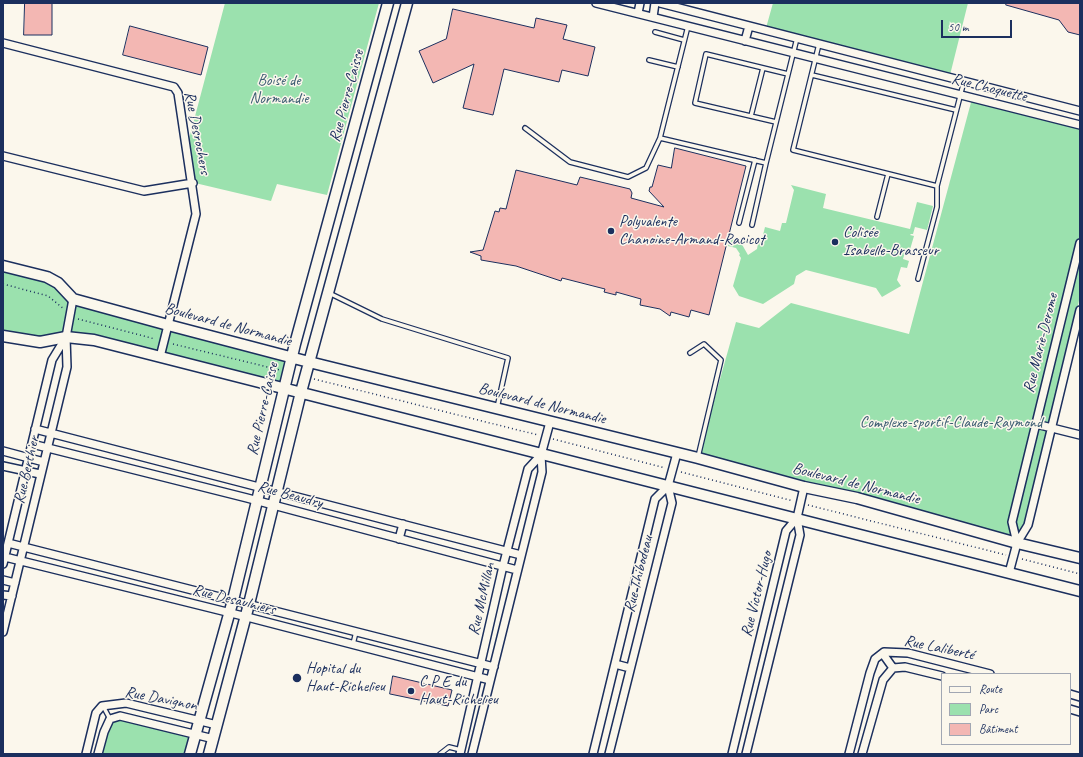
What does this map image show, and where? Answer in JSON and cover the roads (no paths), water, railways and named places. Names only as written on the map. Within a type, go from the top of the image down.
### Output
[{"type":"street","name":"Rue Pierre-Caisse","points":[[190,754],[229,614],[291,357],[388,3]]},
{"type":"street","name":"Rue Pierre-Caisse","points":[[209,754],[246,617],[301,392],[407,3]]},
{"type":"street","name":"Rue Choquette","points":[[596,3],[1080,125]]},
{"type":"street","points":[[638,13],[640,3]]},
{"type":"street","points":[[653,17],[655,3]]},
{"type":"street","name":"Rue Choquette","points":[[660,3],[1080,111]]},
{"type":"street","points":[[745,41],[749,26]]},
{"type":"street","name":"Rue Desrochers","points":[[3,43],[174,87],[178,93],[193,183],[196,214],[160,357]]},
{"type":"street","points":[[891,78],[894,64]]},
{"type":"street","points":[[353,130],[371,135]]},
{"type":"street","points":[[3,156],[144,191],[193,183]]},
{"type":"street","points":[[336,193],[353,199]]},
{"type":"street","name":"Rue Marie-Derome","points":[[1017,543],[1012,522],[1080,243]]},
{"type":"street","points":[[320,250],[338,255]]},
{"type":"street","points":[[3,266],[47,277],[58,283],[73,299]]},
{"type":"street","points":[[310,288],[328,292]]},
{"type":"street","name":"Boulevard de Normandie","points":[[73,299],[309,362],[857,498],[1017,543],[1080,558]]},
{"type":"street","name":"Rue Berthier","points":[[3,632],[67,366],[66,337],[73,299]]},
{"type":"street","name":"Rue Marie-Derome","points":[[1009,573],[1017,543],[1028,525],[1080,310]]},
{"type":"street","points":[[3,336],[40,342],[66,337],[94,340],[1080,591]]},
{"type":"street","name":"Rue Berthier","points":[[4,561],[52,360],[66,337]]},
{"type":"street","name":"Rue McMillan","points":[[472,753],[542,472],[541,455],[550,422]]},
{"type":"street","points":[[1036,424],[1080,435]]},
{"type":"street","name":"Rue Beaudry","points":[[35,429],[521,555]]},
{"type":"street","name":"Rue Beaudry","points":[[32,444],[173,479],[517,570]]},
{"type":"street","points":[[3,451],[44,462]]},
{"type":"street","points":[[118,466],[121,452]]},
{"type":"street","name":"Rue Thibodeau","points":[[609,754],[672,503],[668,486],[677,453]]},
{"type":"street","name":"Rue McMillan","points":[[461,752],[503,566],[528,469],[541,455]]},
{"type":"street","points":[[3,466],[40,474]]},
{"type":"street","points":[[173,479],[176,466]]},
{"type":"street","name":"Rue Thibodeau","points":[[593,754],[655,499],[668,486]]},
{"type":"street","name":"Rue Victor-Hugo","points":[[746,754],[800,535],[797,518],[804,486]]},
{"type":"street","name":"Rue Victor-Hugo","points":[[732,754],[786,532],[797,518]]},
{"type":"street","points":[[399,539],[403,524]]},
{"type":"street","name":"Rue Desaulniers","points":[[8,543],[494,666]]},
{"type":"street","name":"Rue Desaulniers","points":[[4,561],[20,561],[353,644],[490,680]]},
{"type":"street","points":[[109,584],[113,570]]},
{"type":"street","points":[[3,580],[15,583]]},
{"type":"street","points":[[3,595],[12,596]]},
{"type":"street","name":"Rue Laliberté","points":[[849,754],[870,673],[875,659],[883,654],[908,653],[986,673]]},
{"type":"street","name":"Rue Laliberté","points":[[883,654],[893,668]]},
{"type":"street","points":[[615,664],[630,668]]},
{"type":"street","name":"Rue Laliberté","points":[[862,754],[882,680],[893,668],[905,667],[941,676]]},
{"type":"street","points":[[750,680],[763,683]]},
{"type":"street","name":"Rue Davignon","points":[[86,754],[96,713],[102,706],[126,703],[218,725]]},
{"type":"street","name":"Rue Davignon","points":[[98,754],[104,732],[110,719],[120,716],[214,739]]},
{"type":"street","points":[[461,752],[472,753]]},
{"type":"lane","points":[[525,128],[570,162],[628,177],[646,168],[660,138],[688,26]]},
{"type":"lane","points":[[655,32],[684,40]]},
{"type":"lane","points":[[752,225],[797,38]]},
{"type":"lane","points":[[819,43],[793,150],[937,186]]},
{"type":"lane","points":[[776,122],[695,103],[706,54],[788,74]]},
{"type":"lane","points":[[649,60],[678,67]]},
{"type":"lane","points":[[751,116],[764,68]]},
{"type":"lane","points":[[812,74],[956,110]]},
{"type":"lane","points":[[918,279],[937,207],[937,186],[964,81]]},
{"type":"lane","points":[[660,138],[766,163]]},
{"type":"lane","points":[[739,223],[755,160]]},
{"type":"lane","points":[[877,217],[888,174]]},
{"type":"lane","points":[[328,292],[382,319],[508,358],[497,408]]},
{"type":"lane","points":[[690,353],[704,344],[721,360],[698,458]]},
{"type":"lane","points":[[353,644],[356,632]]},
{"type":"lane","points":[[102,706],[110,719]]},
{"type":"lane","points":[[440,754],[449,747],[461,752]]},
{"type":"place","name":"Polyvalente Chanoine-Armand-Racicot","points":[[611,231]]},
{"type":"place","name":"Colisée Isabelle-Brasseur","points":[[835,242]]},
{"type":"place","name":"Hopital du Haut-Richelieu","points":[[297,678]]},
{"type":"place","name":"C P E du Haut-Richelieu","points":[[411,691]]},
{"type":"park label","name":"Boisé de Normandie","points":[[279,90]]},
{"type":"park label","name":"Complexe-sportif-Claude-Raymond","points":[[951,423]]}]
